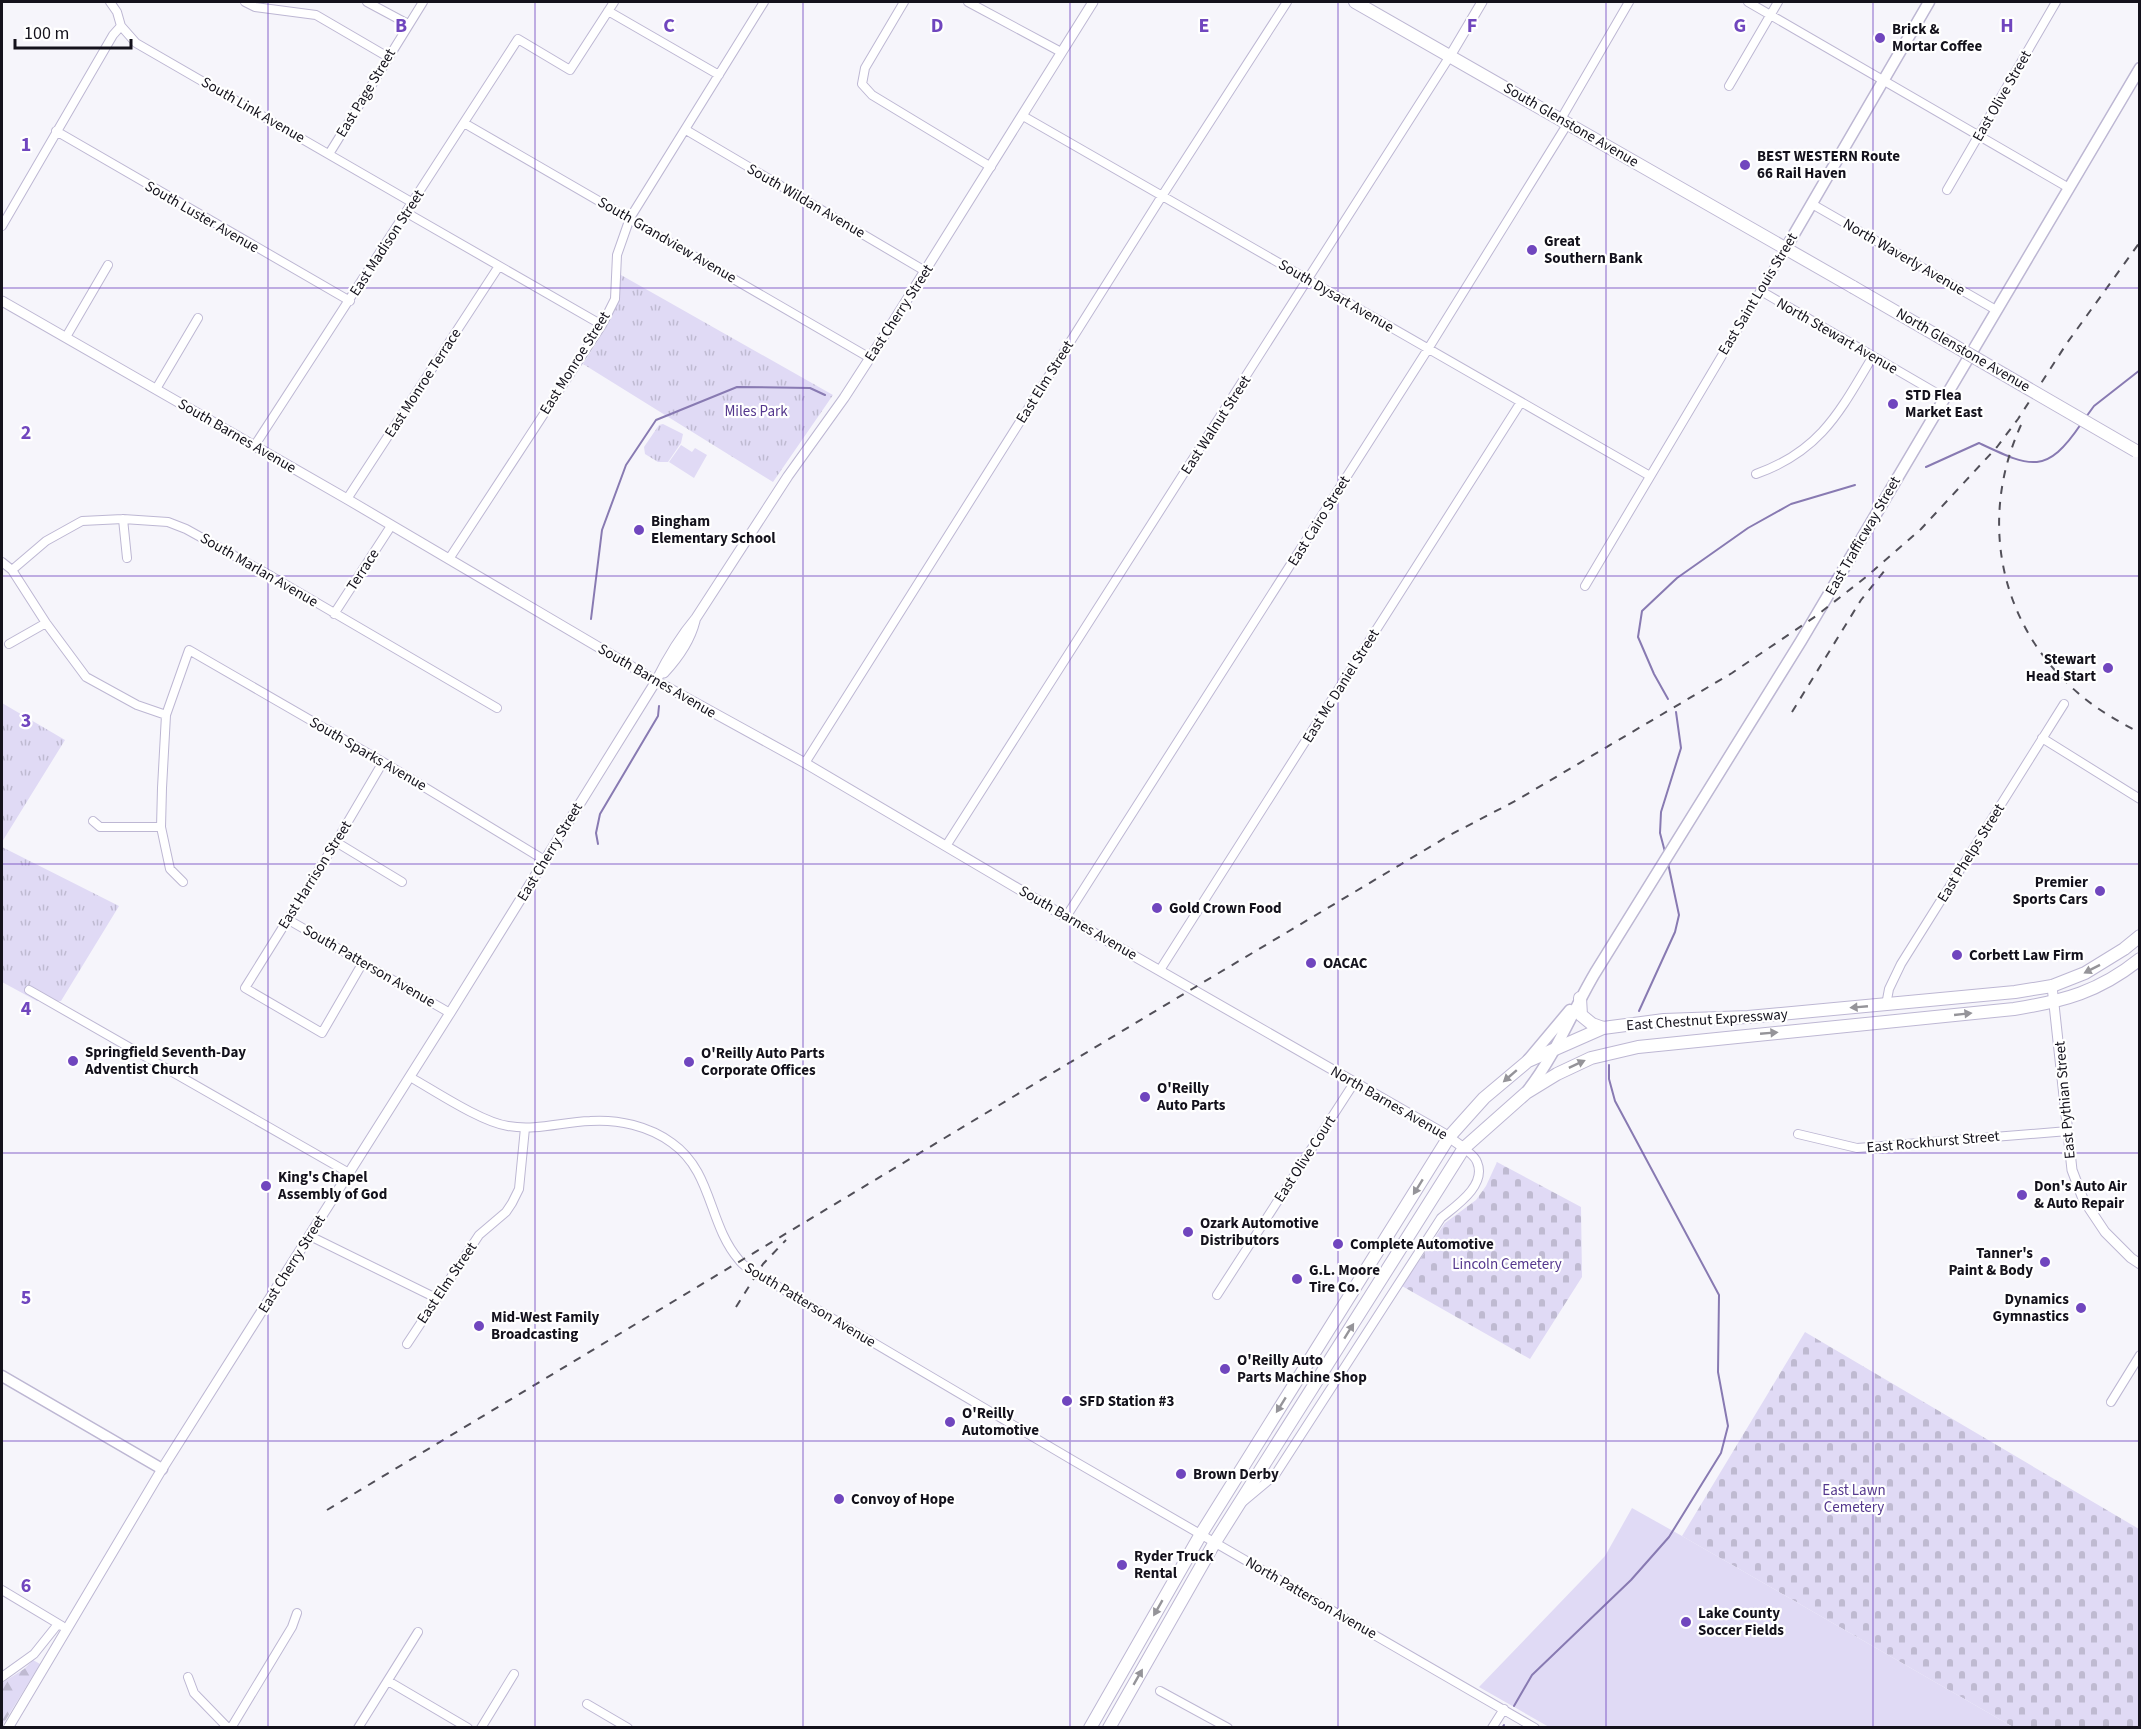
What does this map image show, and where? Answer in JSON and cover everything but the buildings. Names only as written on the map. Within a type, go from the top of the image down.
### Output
[{"type":"main road","name":"South Glenstone Avenue","points":[[1354,2],[1786,248]]},
{"type":"main road","name":"East Saint Louis Street","points":[[1786,248],[1929,2]]},
{"type":"main road","name":"East Trafficway Street","points":[[1526,1093],[1556,1049],[1580,998],[1660,866],[1765,702],[2139,68]]},
{"type":"main road","name":"North Glenstone Avenue","points":[[1786,248],[2138,452]]},
{"type":"main road","name":"East Chestnut Expressway","points":[[1090,1728],[1201,1534],[1449,1137],[1484,1098],[1527,1061],[1603,1028],[1664,1020],[1748,1017],[1886,1005],[2052,986],[2105,962],[2139,936]]},
{"type":"main road","name":"East Chestnut Expressway","points":[[1109,1728],[1215,1542],[1464,1148],[1526,1093],[1557,1074],[1591,1058],[1638,1047],[2055,1003],[2081,994],[2111,979],[2139,958]]},
{"type":"main road","name":"East Trafficway Street","points":[[1527,1061],[1580,998]]},
{"type":"main road","points":[[1580,998],[1581,1015],[1592,1024],[1603,1028]]},
{"type":"main road","points":[[2,1376],[162,1469]]},
{"type":"street","name":"South Link Avenue","points":[[110,2],[117,12],[121,26],[136,43],[413,203]]},
{"type":"street","points":[[245,2],[255,7],[316,15],[388,57]]},
{"type":"street","points":[[367,2],[408,24]]},
{"type":"street","name":"East Page Street","points":[[329,154],[423,2]]},
{"type":"street","points":[[614,2],[608,11],[719,75]]},
{"type":"street","name":"East Monroe Street","points":[[449,559],[602,325],[615,299],[617,255],[630,218],[764,2]]},
{"type":"street","points":[[904,2],[865,68],[862,84],[872,95],[991,167]]},
{"type":"street","points":[[968,2],[1061,52]]},
{"type":"street","name":"East Cherry Street","points":[[8,1728],[62,1626],[546,861],[656,681],[679,654],[692,634],[696,618],[788,476],[870,357],[1093,2]]},
{"type":"street","name":"East Elm Street","points":[[805,763],[1287,2]]},
{"type":"street","name":"East Walnut Street","points":[[946,846],[1308,280],[1482,2]]},
{"type":"street","name":"East Cairo Street","points":[[1066,916],[1428,349],[1565,121],[1629,2]]},
{"type":"street","points":[[1748,2],[2069,188]]},
{"type":"street","points":[[1729,86],[1778,2]]},
{"type":"street","name":"East Olive Street","points":[[1947,190],[2056,2]]},
{"type":"street","name":"East Madison Street","points":[[255,445],[518,39],[570,70],[608,11]]},
{"type":"street","points":[[2,225],[113,35],[121,26]]},
{"type":"street","name":"South Dysart Avenue","points":[[1023,116],[1650,476]]},
{"type":"street","name":"South Grandview Avenue","points":[[465,123],[870,357]]},
{"type":"street","name":"South Wildan Avenue","points":[[686,130],[925,271]]},
{"type":"street","name":"South Luster Avenue","points":[[56,131],[350,301]]},
{"type":"street","name":"North Waverly Avenue","points":[[1812,204],[1996,310]]},
{"type":"street","points":[[406,213],[602,325]]},
{"type":"street","name":"East Saint Louis Street","points":[[1585,586],[1786,248]]},
{"type":"street","points":[[66,337],[108,265]]},
{"type":"street","name":"East Monroe Terrace","points":[[347,499],[499,266]]},
{"type":"street","name":"North Stewart Avenue","points":[[1761,291],[1945,398]]},
{"type":"street","name":"South Barnes Avenue","points":[[2,301],[255,445],[656,681],[805,763],[1314,1059]]},
{"type":"street","points":[[156,389],[198,318]]},
{"type":"street","points":[[1756,474],[1782,464],[1827,429],[1838,416],[1873,356]]},
{"type":"street","name":"East Mc Daniel Street","points":[[1160,970],[1521,402]]},
{"type":"street","points":[[123,519],[127,558]]},
{"type":"street","name":"South Marlan Avenue","points":[[12,570],[45,541],[82,521],[123,519],[168,522],[186,529],[497,708]]},
{"type":"street","name":"Terrace","points":[[334,614],[392,526]]},
{"type":"street","points":[[2,562],[12,570],[86,677],[137,705],[166,715],[161,827],[170,869],[183,882]]},
{"type":"street","points":[[9,644],[46,622]]},
{"type":"street","name":"South Sparks Avenue","points":[[166,715],[189,650],[383,762],[546,861]]},
{"type":"street","name":"East Phelps Street","points":[[1886,1005],[1889,989],[1900,964],[2064,704]]},
{"type":"street","points":[[2042,738],[2139,799]]},
{"type":"street","name":"East Harrison Street","points":[[362,964],[322,1033],[245,988],[383,762]]},
{"type":"street","points":[[93,821],[100,828],[161,827]]},
{"type":"street","points":[[336,842],[402,882]]},
{"type":"street","name":"South Patterson Avenue","points":[[287,919],[450,1013]]},
{"type":"street","name":"East Pythian Street","points":[[2052,986],[2072,1170],[2083,1199],[2104,1232],[2139,1264]]},
{"type":"street","points":[[29,990],[349,1173]]},
{"type":"street","name":"North Barnes Avenue","points":[[1314,1059],[1449,1137],[1464,1148]]},
{"type":"street","name":"South Patterson Avenue","points":[[410,1077],[486,1120],[506,1126],[525,1128],[559,1126],[589,1120],[621,1121],[651,1131],[672,1142],[690,1157],[703,1179],[717,1221],[729,1247],[740,1262],[810,1307],[1086,1468]]},
{"type":"street","name":"East Olive Court","points":[[1217,1295],[1354,1083]]},
{"type":"street","name":"East Elm Street","points":[[407,1344],[479,1235],[506,1212],[512,1203],[519,1189],[525,1128]]},
{"type":"street","name":"East Rockhurst Street","points":[[1798,1134],[1857,1148],[2068,1131]]},
{"type":"street","points":[[1238,1506],[1275,1475],[1441,1218],[1460,1203],[1474,1187],[1480,1173],[1476,1160],[1464,1148]]},
{"type":"street","points":[[310,1236],[436,1298]]},
{"type":"street","points":[[2111,1402],[2139,1355]]},
{"type":"street","name":"North Patterson Avenue","points":[[1086,1468],[1535,1728]]},
{"type":"street","points":[[2,1590],[62,1626],[34,1654],[2,1677]]},
{"type":"street","points":[[188,1677],[194,1693],[229,1728],[292,1627],[297,1613]]},
{"type":"street","points":[[358,1728],[418,1632]]},
{"type":"street","points":[[481,1728],[514,1674]]},
{"type":"street","points":[[387,1681],[468,1728]]},
{"type":"street","points":[[1160,1691],[1228,1728]]},
{"type":"street","points":[[587,1704],[628,1728]]},
{"type":"street","points":[[1492,1728],[1504,1709]]},
{"type":"green space","name":"Miles Park","points":[[621,275],[833,395],[773,482],[583,364],[615,309]]},
{"type":"green space","points":[[663,424],[683,434],[681,443],[668,462],[658,462],[645,454],[644,447],[659,425]]},
{"type":"green space","points":[[681,445],[692,452],[695,448],[707,455],[694,478],[669,462]]},
{"type":"green space","points":[[2,703],[65,740],[2,842]]},
{"type":"green space","points":[[2,847],[119,906],[61,1001],[37,1001],[2,982]]},
{"type":"green space","name":"Lincoln Cemetery","points":[[1497,1162],[1581,1207],[1582,1277],[1530,1359],[1402,1286],[1445,1223],[1476,1200],[1486,1186]]},
{"type":"green space","name":"East Lawn Cemetery","points":[[1805,1332],[2139,1529],[2139,1727],[2013,1727],[1682,1536]]},
{"type":"green space","name":"Lake County Soccer Fields","points":[[1632,1508],[2013,1727],[1549,1727],[1479,1687],[1605,1556]]},
{"type":"green space","points":[[33,1660],[40,1664],[2,1726],[2,1683],[24,1669]]},
{"type":"waterway","points":[[2086,417],[2094,406],[2140,370]]},
{"type":"waterway","points":[[591,619],[602,530],[626,465],[656,420],[737,387],[810,388],[825,395]]},
{"type":"waterway","points":[[1926,467],[1979,443],[2024,461],[2036,462],[2047,459],[2069,441],[2081,424]]},
{"type":"waterway","points":[[1668,699],[1638,637],[1642,611],[1677,578],[1748,528],[1791,504],[1855,485]]},
{"type":"waterway","points":[[598,844],[596,833],[600,814],[658,716],[659,706]]},
{"type":"waterway","points":[[1665,852],[1660,833],[1661,812],[1681,748],[1676,712]]},
{"type":"waterway","points":[[1639,1011],[1675,932],[1679,915],[1668,863]]},
{"type":"waterway","points":[[1514,1706],[1532,1675],[1631,1580],[1669,1537],[1721,1453],[1728,1426],[1718,1372],[1719,1295],[1615,1101],[1609,1079],[1609,1065]]},
{"type":"railway","points":[[327,1510],[1450,835],[1517,800],[1732,673],[1816,616],[1866,577],[1921,529],[1997,447],[2067,343],[2140,242]]},
{"type":"railway","points":[[2021,425],[2008,461],[2001,497],[1999,533],[2004,569],[2014,603],[2030,636],[2051,666],[2092,704],[2140,733]]},
{"type":"railway","points":[[1792,712],[1861,600],[1885,570]]},
{"type":"railway","points":[[736,1307],[763,1264],[786,1240]]},
{"type":"place","name":"Brick & Mortar Coffee","points":[[1880,38]]},
{"type":"place","name":"BEST WESTERN Route 66 Rail Haven","points":[[1745,165]]},
{"type":"place","name":"Great Southern Bank","points":[[1532,250]]},
{"type":"place","name":"STD Flea Market East","points":[[1893,404]]},
{"type":"place","name":"Bingham Elementary School","points":[[639,530]]},
{"type":"place","name":"Stewart Head Start","points":[[2108,668]]},
{"type":"place","name":"Premier Sports Cars","points":[[2100,891]]},
{"type":"place","name":"Gold Crown Food","points":[[1157,908]]},
{"type":"place","name":"Corbett Law Firm","points":[[1957,955]]},
{"type":"place","name":"OACAC","points":[[1311,963]]},
{"type":"place","name":"Springfield Seventh-Day Adventist Church","points":[[73,1061]]},
{"type":"place","name":"O'Reilly Auto Parts Corporate Offices","points":[[689,1062]]},
{"type":"place","name":"O'Reilly Auto Parts","points":[[1145,1097]]},
{"type":"place","name":"King's Chapel Assembly of God","points":[[266,1186]]},
{"type":"place","name":"Don's Auto Air & Auto Repair","points":[[2022,1195]]},
{"type":"place","name":"Ozark Automotive Distributors","points":[[1188,1232]]},
{"type":"place","name":"Complete Automotive","points":[[1338,1244]]},
{"type":"place","name":"Tanner's Paint & Body","points":[[2045,1262]]},
{"type":"place","name":"G.L. Moore Tire Co.","points":[[1297,1279]]},
{"type":"place","name":"Dynamics Gymnastics","points":[[2081,1308]]},
{"type":"place","name":"Mid-West Family Broadcasting","points":[[479,1326]]},
{"type":"place","name":"O'Reilly Auto Parts Machine Shop","points":[[1225,1369]]},
{"type":"place","name":"SFD Station #3","points":[[1067,1401]]},
{"type":"place","name":"O'Reilly Automotive","points":[[950,1422]]},
{"type":"place","name":"Brown Derby","points":[[1181,1474]]},
{"type":"place","name":"Convoy of Hope","points":[[839,1499]]},
{"type":"place","name":"Ryder Truck Rental","points":[[1122,1565]]},
{"type":"place","name":"Lake County Soccer Fields","points":[[1686,1622]]}]
